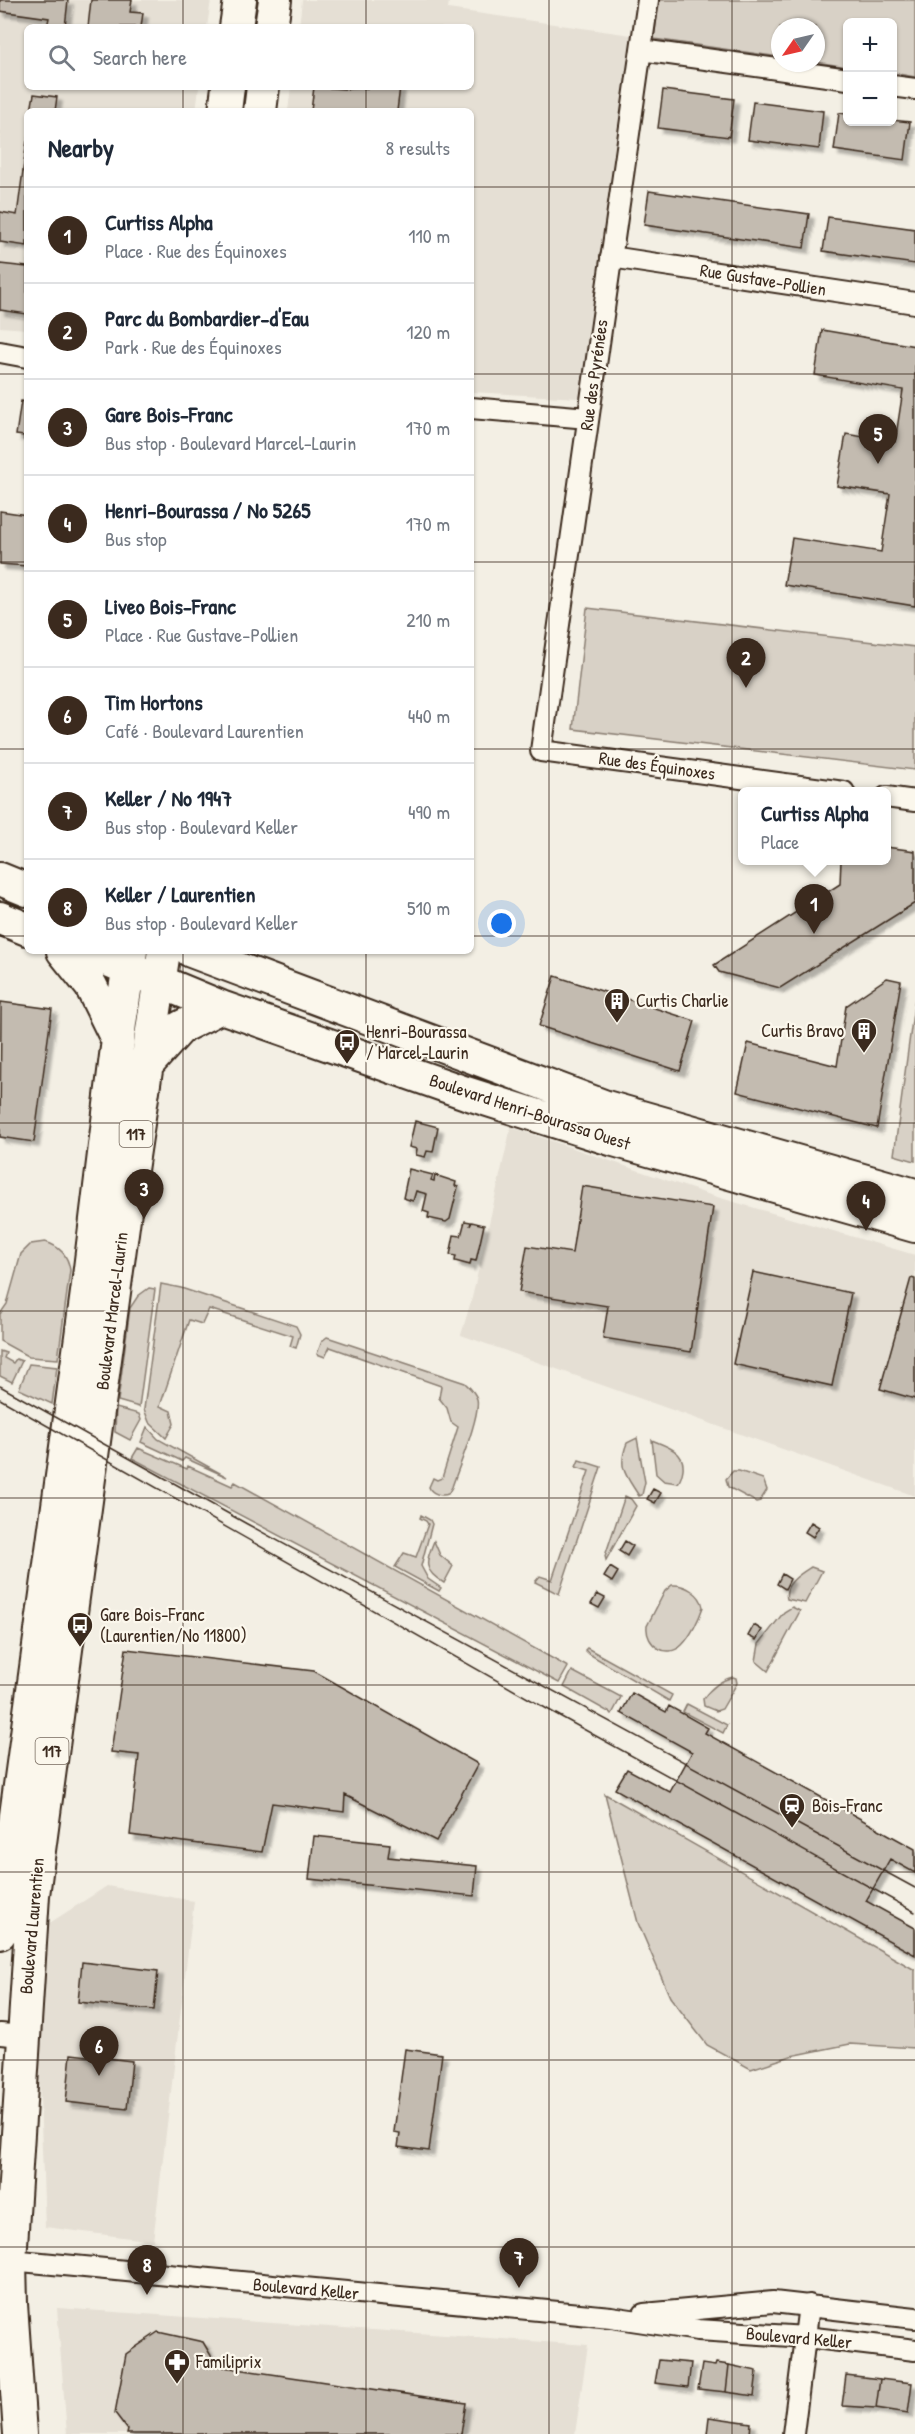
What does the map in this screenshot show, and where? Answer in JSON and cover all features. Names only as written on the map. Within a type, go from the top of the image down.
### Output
[{"type":"main road","points":[[236,24],[240,0]]},
{"type":"main road","points":[[271,24],[275,0]]},
{"type":"main road","points":[[225,108],[228,90]]},
{"type":"main road","points":[[260,108],[263,90]]},
{"type":"main road","points":[[0,879],[24,889]]},
{"type":"main road","points":[[0,918],[24,927]]},
{"type":"main road","points":[[65,954],[91,986],[118,1041]]},
{"type":"main road","name":"Boulevard Henri-Bourassa Ouest","points":[[101,954],[130,960],[159,981],[221,1007],[434,1082],[560,1123],[915,1226]]},
{"type":"main road","name":"Boulevard Marcel-Laurin","points":[[84,1417],[164,954]]},
{"type":"main road","name":"Boulevard Henri-Bourassa Ouest","points":[[204,954],[240,962],[336,1007],[606,1107],[915,1194]]},
{"type":"main road","name":"Boulevard Marcel-Laurin","points":[[84,1417],[118,1041],[130,960]]},
{"type":"main road","points":[[146,1066],[181,1027],[221,1007]]},
{"type":"main road","name":"Boulevard Laurentien","points":[[0,1933],[84,1417]]},
{"type":"main road","name":"Boulevard Laurentien","points":[[20,2434],[11,2304],[5,2260],[12,2035],[33,1895],[84,1417]]},
{"type":"street","name":"Rue des Pyrénées","points":[[541,751],[648,0]]},
{"type":"street","points":[[641,50],[843,78]]},
{"type":"street","points":[[897,87],[915,89]]},
{"type":"street","name":"Rue Gustave-Pollien","points":[[611,257],[915,303]]},
{"type":"street","points":[[0,352],[24,356]]},
{"type":"street","points":[[474,408],[588,418]]},
{"type":"street","name":"Rue des Équinoxes","points":[[541,751],[807,787]]},
{"type":"street","points":[[891,798],[915,801]]},
{"type":"street","name":"Boulevard Keller","points":[[5,2260],[611,2317],[698,2330],[806,2337],[915,2350]]},
{"type":"street","name":"Boulevard Keller","points":[[611,2317],[757,2303],[809,2305],[915,2318]]},
{"type":"street","points":[[794,2434],[809,2305]]},
{"type":"shaded area","points":[[0,0],[211,0],[207,24],[24,24],[24,90],[199,90],[196,108],[24,108],[24,329],[0,327]]},
{"type":"shaded area","points":[[302,0],[449,0],[448,9],[631,35],[579,398],[474,392],[474,108],[288,108],[291,90],[474,90],[474,24],[299,24]]},
{"type":"shaded area","points":[[659,0],[915,0],[915,77],[897,74],[897,18],[843,18],[843,66],[825,63],[825,18],[771,18],[771,56],[654,39]]},
{"type":"shaded area","points":[[587,608],[915,647],[915,770],[573,729]]},
{"type":"shaded area","points":[[915,998],[915,1161],[894,1155]]},
{"type":"shaded area","points":[[511,1127],[707,1194],[915,1255],[915,1496],[461,1335],[472,1298]]},
{"type":"shaded area","points":[[45,1242],[62,1252],[70,1270],[58,1359],[29,1357],[0,1341],[0,1314],[7,1304],[21,1254],[31,1244]]},
{"type":"shaded area","points":[[161,1284],[181,1288],[296,1326],[300,1334],[296,1348],[290,1346],[293,1336],[209,1309],[202,1324],[189,1320],[160,1406],[171,1411],[174,1424],[166,1438],[149,1422],[144,1409]]},
{"type":"shaded area","points":[[149,1288],[155,1289],[139,1407],[118,1401],[130,1308],[138,1296]]},
{"type":"shaded area","points":[[327,1337],[465,1383],[474,1392],[477,1399],[476,1417],[448,1494],[437,1494],[429,1487],[433,1478],[437,1480],[442,1478],[458,1427],[451,1422],[447,1408],[439,1398],[441,1386],[330,1347],[325,1357],[317,1354],[322,1341]]},
{"type":"shaded area","points":[[0,1351],[6,1353],[4,1358],[13,1363],[16,1359],[22,1361],[12,1382],[0,1376]]},
{"type":"shaded area","points":[[29,1364],[57,1367],[52,1404],[19,1389]]},
{"type":"shaded area","points":[[116,1408],[139,1414],[141,1420],[130,1440],[115,1432]]},
{"type":"shaded area","points":[[147,1427],[158,1439],[227,1477],[185,1458],[182,1461],[141,1442]]},
{"type":"shaded area","points":[[637,1438],[645,1482],[642,1495],[639,1496],[627,1477],[623,1465],[627,1443]]},
{"type":"shaded area","points":[[652,1440],[678,1453],[683,1469],[678,1483],[664,1481],[656,1474]]},
{"type":"shaded area","points":[[138,1448],[187,1469],[188,1466],[232,1486],[235,1482],[568,1667],[559,1683],[132,1458]]},
{"type":"shaded area","points":[[579,1460],[601,1467],[559,1594],[535,1582],[540,1576],[552,1580],[589,1471],[576,1467]]},
{"type":"shaded area","points":[[733,1471],[763,1479],[767,1490],[760,1501],[756,1502],[728,1487],[726,1479]]},
{"type":"shaded area","points":[[625,1496],[631,1499],[636,1506],[606,1560],[605,1556]]},
{"type":"shaded area","points":[[421,1515],[430,1520],[432,1524],[421,1566],[428,1579],[441,1588],[439,1591],[395,1567],[404,1553],[416,1557],[428,1524],[420,1518]]},
{"type":"shaded area","points":[[434,1541],[440,1555],[453,1566],[444,1583],[429,1570],[428,1560]]},
{"type":"shaded area","points":[[811,1567],[822,1571],[805,1603],[787,1599],[786,1594],[790,1584]]},
{"type":"shaded area","points":[[672,1585],[682,1586],[692,1591],[702,1602],[703,1607],[689,1637],[682,1645],[670,1651],[664,1651],[653,1644],[647,1633],[647,1626],[665,1591]]},
{"type":"shaded area","points":[[792,1607],[800,1611],[768,1671],[756,1661],[759,1644],[784,1612]]},
{"type":"shaded area","points":[[587,1648],[672,1695],[669,1701],[589,1654],[585,1650]]},
{"type":"shaded area","points":[[572,1671],[621,1697],[612,1714],[564,1687]]},
{"type":"shaded area","points":[[733,1677],[736,1678],[737,1683],[722,1709],[716,1711],[704,1706],[703,1699],[709,1692],[720,1683]]},
{"type":"shaded area","points":[[687,1704],[727,1725],[723,1733],[683,1712]]},
{"type":"shaded area","points":[[605,1794],[915,1970],[915,2048],[850,2044],[791,2056],[751,2069],[707,2045],[670,1997],[638,1923]]},
{"type":"shaded area","points":[[107,1886],[194,1901],[153,2241],[45,2227],[38,2045],[45,1926]]},
{"type":"shaded area","points":[[57,2308],[588,2345],[575,2434],[67,2434]]},
{"type":"building","points":[[0,0],[68,0],[65,24],[48,24],[49,18],[0,11]]},
{"type":"building","points":[[91,0],[132,0],[130,12],[143,13],[141,24],[88,24]]},
{"type":"building","points":[[314,90],[400,90],[397,108],[311,108]]},
{"type":"building","points":[[663,90],[734,99],[729,137],[658,128]]},
{"type":"building","points":[[34,94],[57,97],[55,108],[32,108]]},
{"type":"building","points":[[753,102],[823,111],[819,149],[748,140]]},
{"type":"building","points":[[839,113],[843,113],[843,126],[897,126],[897,121],[910,122],[905,160],[834,150]]},
{"type":"building","points":[[24,163],[24,246],[0,242],[0,212],[17,215]]},
{"type":"building","points":[[649,191],[809,214],[804,248],[644,225]]},
{"type":"building","points":[[828,217],[915,229],[915,264],[823,251]]},
{"type":"building","points":[[0,264],[24,267],[24,314],[0,310]]},
{"type":"building","points":[[822,330],[915,346],[915,606],[784,585],[792,538],[881,552],[890,494],[837,486],[846,434],[895,442],[903,390],[815,375]]},
{"type":"building","points":[[21,401],[24,402],[24,436],[16,435]]},
{"type":"building","points":[[0,511],[24,515],[24,566],[0,564]]},
{"type":"building","points":[[891,848],[915,851],[915,903],[780,988],[719,972],[714,965],[840,884],[841,865],[891,865]]},
{"type":"building","name":"Curtis Charlie","points":[[555,976],[695,1021],[680,1071],[539,1026]]},
{"type":"building","name":"Curtis Bravo","points":[[887,978],[901,981],[877,1128],[737,1092],[748,1043],[837,1066],[846,1006]]},
{"type":"building","points":[[1,1002],[52,1009],[34,1142],[0,1137]]},
{"type":"building","points":[[415,1121],[438,1127],[433,1152],[427,1151],[425,1157],[416,1155],[417,1149],[409,1147]]},
{"type":"building","points":[[409,1169],[433,1175],[431,1180],[434,1181],[435,1175],[456,1182],[455,1186],[458,1187],[450,1219],[446,1222],[428,1218],[429,1213],[423,1211],[427,1194],[416,1191],[413,1201],[403,1198]]},
{"type":"building","points":[[582,1186],[713,1207],[691,1352],[603,1338],[608,1306],[519,1292],[527,1246],[572,1253]]},
{"type":"building","points":[[465,1221],[471,1222],[470,1226],[472,1222],[484,1225],[476,1261],[471,1260],[470,1265],[455,1261],[456,1256],[450,1255],[454,1235],[461,1236]]},
{"type":"building","points":[[753,1272],[851,1293],[832,1386],[733,1364]]},
{"type":"building","points":[[911,1278],[915,1279],[915,1399],[880,1389]]},
{"type":"building","points":[[653,1489],[661,1493],[655,1503],[647,1499]]},
{"type":"building","points":[[811,1522],[819,1527],[813,1537],[805,1532]]},
{"type":"building","points":[[625,1541],[633,1546],[627,1556],[619,1551]]},
{"type":"building","points":[[610,1567],[618,1572],[612,1582],[604,1577]]},
{"type":"building","points":[[782,1574],[790,1579],[785,1589],[777,1584]]},
{"type":"building","points":[[597,1594],[605,1598],[599,1608],[591,1604]]},
{"type":"building","points":[[754,1625],[762,1630],[756,1640],[748,1636]]},
{"type":"building","points":[[126,1649],[314,1671],[478,1764],[436,1841],[345,1795],[344,1812],[272,1803],[262,1852],[130,1835],[139,1755],[111,1752]]},
{"type":"building","name":"Bois-Franc","points":[[632,1693],[666,1712],[669,1706],[708,1728],[705,1733],[915,1849],[915,1873],[890,1859],[866,1901],[915,1928],[915,1955],[615,1789],[627,1769],[670,1792],[692,1752],[621,1713]]},
{"type":"building","points":[[314,1836],[390,1844],[388,1857],[477,1866],[474,1896],[309,1879]]},
{"type":"building","points":[[82,1962],[158,1971],[154,2010],[78,2002]]},
{"type":"building","points":[[405,2049],[442,2054],[429,2151],[398,2147],[400,2133],[394,2132]]},
{"type":"building","points":[[71,2054],[132,2061],[127,2109],[66,2102]]},
{"type":"building","points":[[158,2332],[203,2342],[217,2366],[466,2403],[461,2434],[127,2434],[128,2430],[115,2413],[126,2354]]},
{"type":"building","points":[[659,2360],[691,2363],[688,2387],[655,2383]]},
{"type":"building","points":[[716,2363],[729,2365],[726,2392],[698,2389],[702,2364],[715,2366]]},
{"type":"building","points":[[729,2365],[757,2371],[754,2396],[726,2392]]},
{"type":"building","points":[[846,2375],[880,2379],[876,2408],[842,2406]]},
{"type":"building","points":[[880,2379],[912,2383],[908,2413],[876,2408]]},
{"type":"building","points":[[709,2417],[751,2423],[750,2434],[707,2434]]},
{"type":"tram line","points":[[0,1386],[247,1524],[915,1888]]},
{"type":"tram line","points":[[0,1399],[556,1714],[915,1912]]},
{"type":"place","name":"Liveo Bois-Franc","points":[[878,464]]},
{"type":"place","name":"Parc du Bombardier-d'Eau","points":[[746,688]]},
{"type":"place","name":"Curtiss Alpha","points":[[814,934]]},
{"type":"place","name":"Curtis Charlie","points":[[617,1024]]},
{"type":"place","name":"Curtis Bravo","points":[[864,1054]]},
{"type":"place","name":"Henri-Bourassa / Marcel-Laurin","points":[[347,1065]]},
{"type":"place","name":"Gare Bois-Franc","points":[[144,1219]]},
{"type":"place","name":"Henri-Bourassa / No 5265","points":[[866,1231]]},
{"type":"place","name":"Gare Bois-Franc (Laurentien/No 11800)","points":[[80,1648]]},
{"type":"place","name":"Bois-Franc","points":[[792,1829]]},
{"type":"place","name":"Tim Hortons","points":[[99,2076]]},
{"type":"place","name":"Keller / No 1947","points":[[519,2288]]},
{"type":"place","name":"Keller / Laurentien","points":[[147,2295]]},
{"type":"place","name":"Familiprix","points":[[177,2385]]}]
